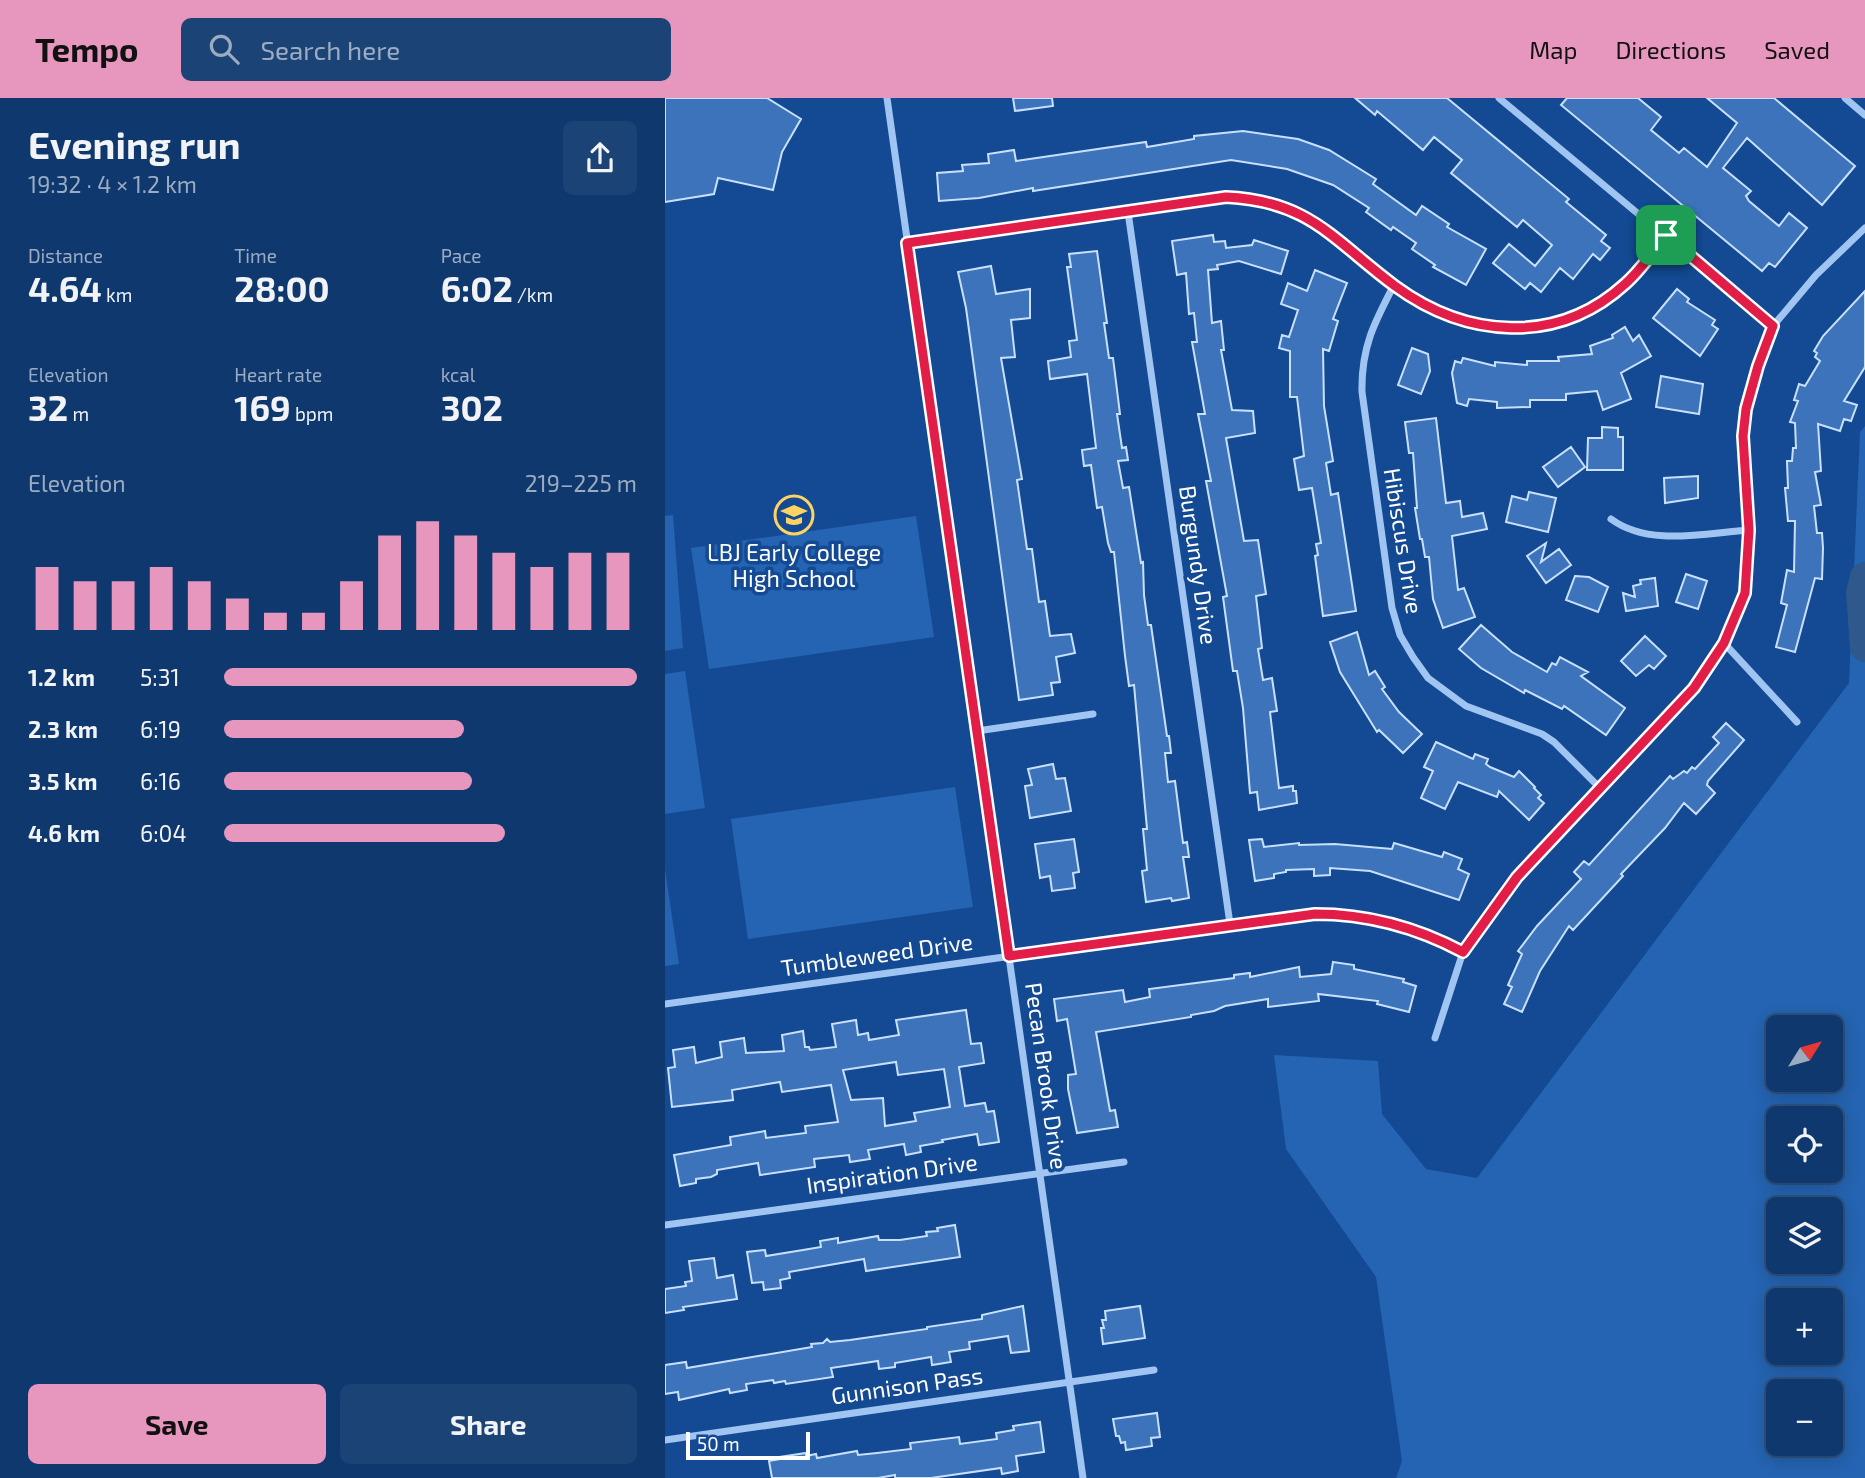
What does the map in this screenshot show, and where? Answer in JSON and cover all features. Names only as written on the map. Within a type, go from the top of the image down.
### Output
[{"type":"street","name":"Pecan Brook Drive","points":[[887,98],[1083,1478]]},
{"type":"street","points":[[1499,98],[1773,326]]},
{"type":"street","points":[[1845,98],[1865,114]]},
{"type":"street","points":[[907,243],[1226,197],[1277,203],[1318,223],[1394,285],[1441,314],[1464,322],[1506,328],[1546,325],[1586,311],[1604,301],[1638,271],[1666,235]]},
{"type":"street","name":"Burgundy Drive","points":[[1128,212],[1230,924]]},
{"type":"street","points":[[1435,1038],[1463,952],[1517,877],[1694,688],[1724,643],[1745,593],[1749,530],[1743,436],[1746,409],[1758,366],[1773,326],[1816,275],[1865,228]]},
{"type":"street","name":"Hibiscus Drive","points":[[1394,285],[1367,341],[1361,365],[1361,392],[1391,608],[1400,635],[1428,678],[1447,694],[1490,716],[1542,734],[1599,788]]},
{"type":"street","points":[[1611,519],[1624,528],[1653,536],[1749,530]]},
{"type":"street","points":[[1724,643],[1797,722]]},
{"type":"street","points":[[977,731],[1093,714]]},
{"type":"street","name":"Tumbleweed Drive","points":[[665,1004],[1315,914],[1364,916],[1389,922],[1463,952]]},
{"type":"street","name":"Inspiration Drive","points":[[665,1225],[1124,1162]]},
{"type":"street","name":"Gunnison Pass","points":[[665,1440],[1154,1370]]},
{"type":"shaded area","points":[[1865,426],[1865,1478],[1396,1478],[1402,1461],[1376,1277],[1286,1149],[1274,1055],[1378,1061],[1382,1114],[1426,1169],[1477,1178],[1849,683],[1860,432]]},
{"type":"shaded area","points":[[673,515],[683,648],[665,651],[665,516]]},
{"type":"shaded area","points":[[916,516],[934,637],[709,669],[691,548]]},
{"type":"shaded area","points":[[685,671],[705,808],[665,814],[665,674]]},
{"type":"shaded area","points":[[955,787],[973,907],[748,939],[731,819]]},
{"type":"shaded area","points":[[665,869],[679,964],[665,966]]},
{"type":"building","points":[[665,98],[767,98],[801,119],[782,152],[773,190],[718,178],[714,194],[665,202]]},
{"type":"building","points":[[1013,98],[1052,98],[1053,106],[1015,111]]},
{"type":"building","points":[[1355,98],[1447,98],[1569,199],[1566,202],[1606,235],[1601,241],[1610,248],[1600,260],[1593,254],[1573,279],[1560,268],[1541,292],[1530,283],[1525,289],[1493,263],[1509,244],[1535,266],[1552,245],[1523,220],[1517,227],[1451,173],[1462,160],[1434,137],[1423,150],[1377,111],[1375,115]]},
{"type":"building","points":[[1567,98],[1638,98],[1661,117],[1651,130],[1679,153],[1684,148],[1707,167],[1737,123],[1707,98],[1774,98],[1855,166],[1822,205],[1747,138],[1723,168],[1751,191],[1746,196],[1749,201],[1779,226],[1789,213],[1807,228],[1775,267],[1769,263],[1762,271],[1561,105]]},
{"type":"building","points":[[1243,131],[1298,139],[1329,150],[1376,179],[1373,184],[1416,215],[1422,206],[1449,224],[1447,227],[1486,249],[1466,285],[1433,267],[1435,265],[1412,249],[1416,243],[1393,227],[1391,230],[1366,212],[1369,208],[1333,185],[1287,169],[1231,160],[1033,191],[1033,188],[979,198],[939,201],[937,173],[963,171],[962,165],[989,163],[988,154],[1014,150],[1016,161],[1146,142],[1147,147],[1194,139],[1194,136]]},
{"type":"building","points":[[1213,235],[1214,242],[1225,241],[1226,248],[1252,245],[1254,240],[1288,251],[1281,274],[1239,261],[1217,265],[1218,269],[1208,270],[1212,323],[1221,321],[1224,350],[1221,350],[1232,410],[1253,411],[1255,433],[1226,438],[1244,541],[1258,540],[1266,594],[1256,596],[1262,648],[1258,649],[1263,680],[1272,678],[1277,711],[1270,712],[1279,788],[1293,786],[1293,791],[1296,791],[1297,803],[1259,810],[1257,792],[1250,793],[1243,708],[1237,671],[1233,671],[1223,597],[1227,596],[1206,481],[1211,481],[1198,414],[1205,414],[1192,342],[1197,342],[1194,313],[1189,314],[1186,273],[1177,275],[1172,241]]},
{"type":"building","points":[[1097,251],[1109,358],[1113,358],[1122,448],[1126,447],[1128,460],[1118,461],[1123,488],[1129,487],[1141,563],[1143,562],[1148,625],[1151,625],[1171,753],[1165,753],[1168,782],[1175,781],[1183,843],[1187,842],[1189,857],[1183,857],[1189,898],[1172,901],[1171,898],[1146,902],[1142,871],[1147,870],[1143,829],[1147,829],[1134,685],[1129,686],[1114,552],[1111,552],[1108,543],[1102,507],[1097,508],[1091,465],[1084,466],[1082,450],[1096,448],[1087,374],[1050,379],[1048,361],[1071,357],[1069,341],[1077,340],[1067,267],[1071,267],[1069,254]]},
{"type":"building","points":[[991,266],[996,294],[1030,289],[1030,318],[1011,320],[1015,357],[1001,358],[1022,479],[1017,480],[1027,549],[1032,549],[1039,602],[1045,601],[1050,636],[1071,634],[1075,653],[1056,657],[1060,682],[1051,683],[1053,695],[1019,700],[966,308],[958,272]]},
{"type":"building","points":[[1315,270],[1347,283],[1333,319],[1338,321],[1329,351],[1323,349],[1324,406],[1333,461],[1326,463],[1331,495],[1338,493],[1356,611],[1323,616],[1315,556],[1318,555],[1316,544],[1321,543],[1312,488],[1299,490],[1294,459],[1304,456],[1297,397],[1290,397],[1290,351],[1279,348],[1282,335],[1289,337],[1298,310],[1281,304],[1288,283],[1307,291]]},
{"type":"building","points":[[1677,289],[1689,299],[1687,302],[1715,320],[1712,325],[1718,329],[1700,356],[1653,318]]},
{"type":"building","points":[[1865,291],[1865,367],[1844,401],[1857,405],[1851,421],[1844,419],[1840,431],[1818,424],[1821,471],[1815,472],[1821,505],[1814,506],[1817,533],[1822,533],[1822,579],[1815,578],[1795,652],[1776,647],[1787,605],[1781,603],[1787,570],[1794,572],[1795,521],[1788,521],[1785,488],[1788,488],[1787,461],[1792,461],[1793,448],[1796,448],[1795,423],[1790,422],[1798,401],[1794,400],[1799,384],[1805,386],[1820,361],[1815,357],[1817,353],[1814,351],[1823,336]]},
{"type":"building","points":[[1625,327],[1633,341],[1639,335],[1651,356],[1621,373],[1631,399],[1603,410],[1597,391],[1566,394],[1566,400],[1530,400],[1530,407],[1497,408],[1497,402],[1469,399],[1467,406],[1457,403],[1452,373],[1455,361],[1461,363],[1463,358],[1495,366],[1495,362],[1527,365],[1527,361],[1559,361],[1558,357],[1592,354],[1590,346],[1613,338],[1612,335]]},
{"type":"building","points":[[1412,348],[1428,354],[1430,371],[1421,394],[1398,385]]},
{"type":"building","points":[[1661,376],[1703,384],[1699,414],[1656,407]]},
{"type":"building","points":[[1436,418],[1446,503],[1460,501],[1462,517],[1483,513],[1487,529],[1452,536],[1458,590],[1464,588],[1475,617],[1443,628],[1433,599],[1429,557],[1425,557],[1420,539],[1415,508],[1413,453],[1409,453],[1405,422]]},
{"type":"building","points":[[1602,427],[1618,428],[1618,437],[1623,437],[1623,470],[1587,470],[1588,438],[1602,438]]},
{"type":"building","points":[[1571,447],[1585,467],[1558,487],[1543,467]]},
{"type":"building","points":[[1698,476],[1698,498],[1665,503],[1664,478]]},
{"type":"building","points":[[1529,492],[1556,498],[1548,532],[1506,522],[1512,496],[1527,500]]},
{"type":"building","points":[[1546,543],[1541,562],[1559,549],[1571,565],[1546,583],[1527,556]]},
{"type":"building","points":[[1686,574],[1707,581],[1698,609],[1676,602]]},
{"type":"building","points":[[1575,576],[1589,577],[1608,587],[1598,612],[1566,600]]},
{"type":"building","points":[[1655,578],[1658,606],[1626,611],[1623,593],[1635,597],[1633,586],[1641,584],[1640,580]]},
{"type":"building","points":[[1481,625],[1512,652],[1547,672],[1552,663],[1556,665],[1560,657],[1588,672],[1581,676],[1625,708],[1606,735],[1564,706],[1562,709],[1525,690],[1524,693],[1481,668],[1459,649]]},
{"type":"building","points":[[1357,632],[1369,675],[1375,671],[1385,687],[1382,689],[1399,712],[1422,734],[1403,753],[1379,730],[1377,732],[1340,672],[1330,642]]},
{"type":"building","points":[[1645,636],[1666,656],[1654,669],[1649,665],[1636,676],[1621,661]]},
{"type":"building","points":[[1726,723],[1744,740],[1708,781],[1707,785],[1715,793],[1696,814],[1684,803],[1665,828],[1573,930],[1569,926],[1540,971],[1522,1012],[1504,1004],[1512,987],[1508,985],[1522,954],[1518,951],[1537,926],[1581,879],[1574,872],[1584,861],[1589,865],[1670,776],[1673,779],[1684,771],[1687,773],[1692,767],[1695,769],[1719,743],[1713,737]]},
{"type":"building","points":[[1436,742],[1473,759],[1475,754],[1488,759],[1486,764],[1490,767],[1514,777],[1519,771],[1535,787],[1541,795],[1538,798],[1544,803],[1529,820],[1499,791],[1497,797],[1458,782],[1445,809],[1421,798],[1433,771],[1424,767]]},
{"type":"building","points":[[1053,764],[1056,779],[1065,778],[1071,811],[1030,818],[1025,786],[1032,785],[1028,769]]},
{"type":"building","points":[[1074,839],[1079,872],[1073,873],[1075,888],[1052,891],[1050,876],[1040,878],[1035,844]]},
{"type":"building","points":[[1262,839],[1264,847],[1299,843],[1392,849],[1394,843],[1442,857],[1444,852],[1462,859],[1458,869],[1469,874],[1459,900],[1370,871],[1330,868],[1330,875],[1314,876],[1314,869],[1286,870],[1274,874],[1274,878],[1255,881],[1249,840]]},
{"type":"building","points":[[1333,962],[1404,979],[1403,982],[1416,986],[1409,1012],[1377,1004],[1378,1001],[1318,994],[1319,1001],[1268,1007],[1268,999],[1225,1006],[1191,1017],[1096,1032],[1110,1111],[1115,1110],[1118,1127],[1077,1133],[1068,1089],[1068,1075],[1076,1074],[1067,1019],[1057,1021],[1054,999],[1123,990],[1125,1002],[1150,997],[1149,989],[1234,978],[1234,975],[1250,973],[1250,977],[1299,967],[1300,977],[1331,974]]},
{"type":"building","points":[[966,1010],[971,1044],[981,1043],[984,1063],[959,1067],[965,1106],[985,1103],[987,1112],[994,1111],[999,1142],[979,1145],[977,1134],[920,1146],[921,1152],[906,1155],[904,1144],[868,1150],[870,1159],[850,1162],[849,1155],[814,1159],[815,1167],[760,1175],[758,1163],[717,1170],[717,1174],[711,1177],[696,1179],[696,1183],[680,1186],[674,1155],[731,1145],[730,1137],[765,1131],[766,1138],[806,1133],[805,1126],[838,1122],[831,1085],[782,1092],[780,1082],[732,1090],[733,1100],[672,1107],[668,1068],[675,1067],[673,1050],[694,1047],[696,1063],[722,1057],[720,1042],[744,1038],[746,1053],[784,1051],[782,1035],[803,1031],[805,1047],[810,1050],[836,1047],[832,1024],[856,1020],[858,1035],[868,1033],[869,1040],[899,1035],[896,1020]],"holes":[[[896,1062],[898,1075],[944,1069],[950,1107],[914,1113],[916,1121],[885,1126],[883,1098],[851,1100],[843,1070]]]},
{"type":"building","points":[[955,1225],[960,1257],[866,1271],[864,1259],[789,1272],[790,1278],[780,1280],[781,1288],[764,1290],[763,1282],[752,1283],[747,1252],[765,1250],[766,1256],[821,1247],[820,1241],[838,1238],[838,1243],[878,1236],[879,1240],[900,1240],[927,1236],[926,1232]]},
{"type":"building","points":[[714,1258],[717,1278],[733,1275],[737,1299],[683,1307],[684,1310],[665,1313],[665,1289],[686,1286],[685,1282],[692,1281],[689,1261]]},
{"type":"building","points":[[1023,1306],[1029,1351],[1011,1353],[1008,1336],[969,1342],[970,1349],[949,1352],[951,1362],[932,1365],[931,1357],[895,1363],[895,1367],[879,1369],[878,1361],[831,1368],[833,1377],[786,1384],[785,1381],[774,1383],[773,1380],[746,1384],[747,1390],[730,1393],[729,1389],[679,1400],[678,1392],[665,1394],[665,1365],[686,1362],[687,1368],[812,1347],[811,1344],[823,1343],[827,1339],[830,1342],[850,1340],[927,1329],[982,1319],[982,1315]]},
{"type":"building","points":[[1140,1306],[1145,1338],[1103,1344],[1101,1328],[1104,1328],[1102,1320],[1106,1320],[1105,1311]]},
{"type":"building","points":[[1157,1413],[1160,1437],[1151,1438],[1152,1446],[1126,1450],[1125,1442],[1121,1443],[1119,1436],[1116,1436],[1113,1419]]},
{"type":"building","points":[[1040,1422],[1044,1452],[1016,1456],[1018,1471],[1002,1474],[1001,1468],[931,1478],[895,1478],[895,1475],[878,1478],[772,1478],[769,1461],[806,1453],[806,1456],[816,1454],[817,1458],[857,1451],[858,1455],[911,1449],[910,1443],[959,1437],[960,1444],[997,1439],[996,1433],[1014,1430],[1013,1426]]},
{"type":"waterway","points":[[1865,577],[1861,593],[1865,647]]},
{"type":"place","name":"LBJ Early College High School","points":[[794,515]]},
{"type":"route","points":[[1226,197],[1252,198],[1277,203],[1318,223],[1394,285],[1441,314],[1486,327],[1506,328],[1546,325],[1586,311],[1604,301],[1638,271],[1666,235],[1773,326],[1750,391],[1743,436],[1749,530],[1745,593],[1724,643],[1694,688],[1517,877],[1463,952],[1389,922],[1364,916],[1315,914],[1009,956],[907,243],[1226,197]]}]
